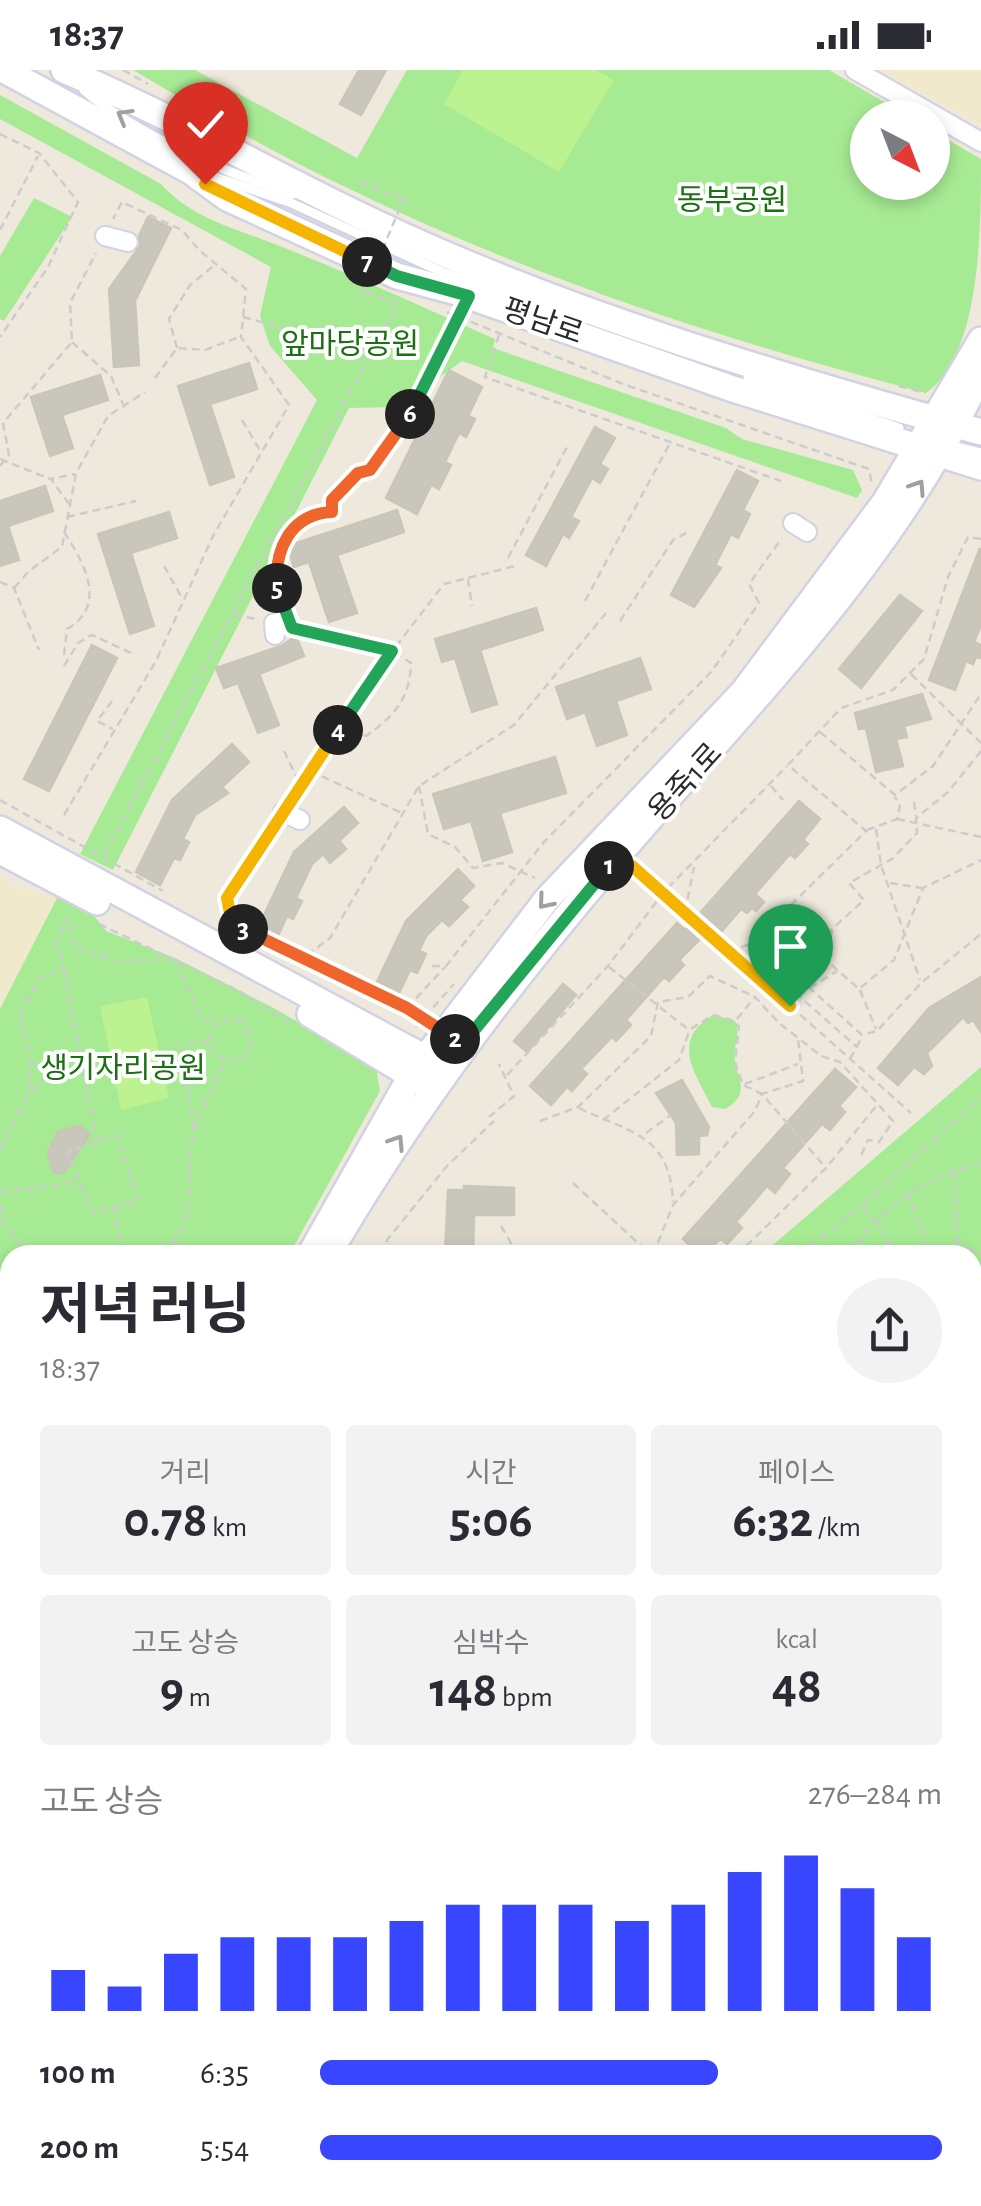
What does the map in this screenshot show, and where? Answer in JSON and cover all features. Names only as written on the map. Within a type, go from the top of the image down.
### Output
[{"type":"street","name":"평남로","points":[[4,70],[190,171],[227,198],[397,276],[482,306],[943,436]]},
{"type":"street","name":"평남로","points":[[63,70],[204,134],[331,207],[616,320],[943,436],[981,466]]},
{"type":"street","points":[[855,70],[981,142]]},
{"type":"street","points":[[105,236],[128,242]]},
{"type":"street","points":[[943,436],[981,340]]},
{"type":"street","points":[[317,1245],[547,898],[744,691],[885,502],[943,436],[981,372]]},
{"type":"street","name":"용죽1로","points":[[334,1245],[429,1073],[463,1044],[616,857],[758,700],[913,496],[943,436]]},
{"type":"street","points":[[0,829],[429,1073]]},
{"type":"street","points":[[0,851],[429,1073]]},
{"type":"lane","points":[[190,171],[289,202],[448,274],[943,436],[981,453]]},
{"type":"lane","points":[[448,274],[482,306]]},
{"type":"lane","points":[[943,436],[981,442]]},
{"type":"path","points":[[123,70],[150,85]]},
{"type":"path","points":[[0,134],[39,153],[78,202],[48,268],[0,337]]},
{"type":"path","points":[[0,230],[39,153]]},
{"type":"path","points":[[360,181],[411,203]]},
{"type":"path","points":[[365,292],[404,200]]},
{"type":"path","points":[[0,466],[9,455],[3,423],[72,342],[70,303],[122,202],[182,230],[246,289],[241,337],[289,405],[213,536],[156,661],[64,815]]},
{"type":"path","points":[[393,215],[410,222]]},
{"type":"path","points":[[177,348],[169,319],[190,285],[216,264]]},
{"type":"path","points":[[367,272],[384,281]]},
{"type":"path","points":[[0,800],[102,857],[397,304],[358,289]]},
{"type":"path","points":[[436,308],[482,306]]},
{"type":"path","points":[[482,306],[500,334],[623,384],[870,469],[872,487]]},
{"type":"path","points":[[482,306],[500,334]]},
{"type":"path","points":[[340,726],[366,736],[389,719],[410,691],[411,664],[392,651],[292,628],[277,588],[275,561],[290,530],[314,512],[332,512],[332,500],[358,473],[370,470],[482,306]]},
{"type":"path","points":[[243,318],[372,352]]},
{"type":"path","points":[[500,334],[485,377],[782,481]]},
{"type":"path","points":[[177,348],[204,350],[241,337]]},
{"type":"path","points":[[72,342],[110,376],[124,406]]},
{"type":"path","points":[[155,378],[177,348]]},
{"type":"path","points":[[889,383],[926,393],[935,388]]},
{"type":"path","points":[[14,588],[29,571],[62,547],[76,473],[108,416],[144,392]]},
{"type":"path","points":[[242,420],[261,453]]},
{"type":"path","points":[[585,601],[670,442]]},
{"type":"path","points":[[508,558],[567,447]]},
{"type":"path","points":[[2,460],[51,479],[69,504]]},
{"type":"path","points":[[51,479],[76,473]]},
{"type":"path","points":[[66,517],[136,501]]},
{"type":"path","points":[[407,1008],[446,966],[522,870],[648,732],[712,671],[759,603],[749,584],[800,527]]},
{"type":"path","points":[[63,531],[89,570],[91,592],[78,623],[67,629],[64,656]]},
{"type":"path","points":[[620,621],[673,540],[688,532]]},
{"type":"path","points":[[507,1075],[608,966],[663,893],[694,866],[842,708],[893,690],[924,659],[948,577],[968,537],[981,539]]},
{"type":"path","points":[[463,1044],[407,1008],[300,960],[232,923],[227,898],[292,816],[301,786],[340,726],[444,584],[520,565]]},
{"type":"path","points":[[164,566],[183,601]]},
{"type":"path","points":[[467,578],[472,606]]},
{"type":"path","points":[[0,582],[14,588],[39,650]]},
{"type":"path","points":[[300,960],[330,938],[419,786],[514,726],[606,613]]},
{"type":"path","points":[[232,614],[274,629]]},
{"type":"path","points":[[64,666],[78,643],[92,635],[131,653]]},
{"type":"path","points":[[910,673],[981,743]]},
{"type":"path","points":[[894,795],[933,766],[981,694]]},
{"type":"path","points":[[112,701],[97,721],[115,730]]},
{"type":"path","points":[[820,732],[894,795],[900,806],[897,819]]},
{"type":"path","points":[[284,751],[301,786]]},
{"type":"path","points":[[916,818],[948,792],[981,751]]},
{"type":"path","points":[[788,765],[866,830]]},
{"type":"path","points":[[310,772],[403,813]]},
{"type":"path","points":[[770,785],[783,800]]},
{"type":"path","points":[[419,786],[428,834],[455,848],[473,868],[502,864],[522,870],[544,884]]},
{"type":"path","points":[[877,1031],[859,989],[826,960],[832,929],[864,900],[849,884],[881,865],[916,833],[914,802]]},
{"type":"path","points":[[729,952],[774,934],[792,904],[866,830],[897,819],[981,837]]},
{"type":"path","points":[[876,828],[881,865],[921,982]]},
{"type":"path","points":[[616,857],[663,893],[910,1113]]},
{"type":"path","points":[[887,882],[923,888],[981,860]]},
{"type":"path","points":[[684,912],[694,866]]},
{"type":"path","points":[[859,989],[894,960],[923,888]]},
{"type":"path","points":[[98,1142],[57,938],[66,916],[74,948],[119,960],[176,958]]},
{"type":"path","points":[[91,918],[113,934],[176,958],[272,1009],[303,1034]]},
{"type":"path","points":[[229,929],[278,957]]},
{"type":"path","points":[[774,934],[809,989],[862,1035]]},
{"type":"path","points":[[862,1035],[877,1031],[921,982],[981,934]]},
{"type":"path","points":[[753,943],[799,996],[857,1046]]},
{"type":"path","points":[[176,958],[200,1015],[217,1024],[236,1019],[250,1034],[245,1054],[225,1060],[214,1053],[210,1041],[217,1024]]},
{"type":"path","points":[[432,966],[446,966]]},
{"type":"path","points":[[608,966],[690,1030]]},
{"type":"path","points":[[0,1149],[28,1092],[30,1060],[20,1010],[42,977],[64,969]]},
{"type":"path","points":[[809,989],[838,970]]},
{"type":"path","points":[[658,1002],[688,997],[710,976],[755,996],[821,1056],[840,1062],[893,1121],[879,1142],[868,1140],[860,1158]]},
{"type":"path","points":[[410,1032],[459,978]]},
{"type":"path","points":[[735,1021],[755,996]]},
{"type":"path","points":[[540,1121],[578,1108],[651,1036],[658,1002]]},
{"type":"path","points":[[603,1120],[680,1060],[690,1030],[714,1015],[735,1021],[739,1028],[735,1062],[743,1084],[762,1094],[826,1168]]},
{"type":"path","points":[[850,1059],[862,1035]]},
{"type":"path","points":[[762,1094],[803,1081],[798,1038]]},
{"type":"path","points":[[172,1245],[188,1208],[195,1134],[180,1045],[210,1041]]},
{"type":"path","points":[[30,1060],[49,1079]]},
{"type":"path","points":[[195,1134],[225,1060]]},
{"type":"path","points":[[743,1084],[799,1063]]},
{"type":"path","points":[[489,1117],[514,1096],[500,1064]]},
{"type":"path","points":[[28,1092],[49,1079],[83,1070]]},
{"type":"path","points":[[656,1245],[673,1205],[755,1111],[762,1094]]},
{"type":"path","points":[[812,1245],[862,1205],[981,1097]]},
{"type":"path","points":[[747,1245],[826,1168],[878,1104]]},
{"type":"path","points":[[578,1108],[644,1134],[672,1175],[673,1205]]},
{"type":"path","points":[[644,1134],[671,1115]]},
{"type":"path","points":[[387,1245],[447,1166],[494,1121]]},
{"type":"path","points":[[117,1135],[138,1201],[92,1213],[80,1182],[68,1152],[117,1135]]},
{"type":"path","points":[[856,1245],[874,1219],[906,1192],[981,1163]]},
{"type":"path","points":[[955,1171],[957,1245]]},
{"type":"path","points":[[0,1192],[80,1182]]},
{"type":"path","points":[[572,1183],[641,1245]]},
{"type":"path","points":[[906,1192],[927,1245]]},
{"type":"path","points":[[0,1205],[4,1223],[20,1245]]},
{"type":"path","points":[[862,1205],[891,1245]]},
{"type":"path","points":[[114,1208],[120,1245]]},
{"type":"path","points":[[501,1226],[512,1245]]},
{"type":"shaded area","points":[[880,70],[981,70],[981,125],[950,108],[950,100],[935,100]]},
{"type":"shaded area","points":[[0,878],[21,889],[58,896],[0,1009]]},
{"type":"green space","name":"동부공원","points":[[133,70],[195,70],[357,158],[407,70],[829,70],[881,100],[850,100],[850,200],[950,200],[950,141],[981,159],[978,254],[968,321],[944,375],[926,393],[701,328],[553,276],[409,217],[209,115]]},
{"type":"green space","points":[[463,70],[596,70],[614,80],[559,172],[444,104]]},
{"type":"green space","name":"앞마당공원","points":[[0,95],[161,184],[187,206],[217,222],[495,339],[493,348],[726,428],[742,439],[853,470],[862,490],[857,498],[462,361],[398,407],[349,408],[113,870],[80,854],[317,400],[270,346],[260,315],[271,267],[0,119]]},
{"type":"green space","points":[[34,198],[72,217],[4,321],[0,319],[0,256]]},
{"type":"green space","name":"생기자리공원","points":[[58,896],[91,912],[106,931],[175,958],[270,1006],[376,1067],[380,1091],[295,1245],[0,1245],[0,1009]]},
{"type":"green space","points":[[147,997],[169,1098],[121,1110],[100,1006]]},
{"type":"green space","points":[[713,1015],[735,1021],[738,1031],[734,1056],[740,1093],[725,1109],[712,1107],[690,1058],[692,1036]]},
{"type":"green space","points":[[981,1067],[981,1245],[773,1245]]},
{"type":"building","points":[[359,70],[386,70],[361,115],[340,104]]},
{"type":"building","points":[[148,217],[171,228],[135,301],[139,365],[114,367],[109,289],[140,246],[139,236]]},
{"type":"building","points":[[249,363],[257,389],[210,404],[234,477],[210,485],[178,386]]},
{"type":"building","points":[[449,370],[482,387],[468,416],[475,419],[466,437],[459,433],[445,462],[451,465],[439,489],[431,485],[417,514],[386,498]]},
{"type":"building","points":[[100,375],[108,400],[62,415],[73,448],[50,456],[31,397]]},
{"type":"building","points":[[595,427],[615,438],[600,464],[608,469],[600,483],[592,478],[571,517],[579,521],[569,538],[563,534],[546,566],[526,555]]},
{"type":"building","points":[[737,470],[758,481],[743,510],[750,514],[738,538],[731,534],[715,565],[721,568],[694,607],[671,595]]},
{"type":"building","points":[[45,486],[53,511],[8,526],[19,560],[0,566],[0,501]]},
{"type":"building","points":[[397,510],[404,532],[337,555],[357,613],[329,622],[309,562],[294,567],[287,546]]},
{"type":"building","points":[[169,512],[177,538],[131,553],[154,626],[130,634],[98,534]]},
{"type":"building","points":[[980,548],[981,625],[974,642],[981,645],[981,658],[976,657],[973,664],[966,661],[955,690],[929,680]]},
{"type":"building","points":[[900,595],[922,611],[861,688],[839,669]]},
{"type":"building","points":[[536,608],[543,630],[480,650],[497,704],[472,712],[455,658],[442,662],[435,639]]},
{"type":"building","points":[[296,636],[304,656],[259,674],[279,725],[258,733],[238,683],[224,688],[216,668],[281,646]]},
{"type":"building","points":[[92,645],[117,658],[49,791],[24,779]]},
{"type":"building","points":[[640,658],[651,689],[616,701],[627,735],[597,746],[585,712],[567,719],[556,687]]},
{"type":"building","points":[[922,694],[931,719],[904,726],[907,737],[896,739],[903,766],[876,772],[866,728],[859,729],[855,713]]},
{"type":"building","points":[[232,744],[249,762],[222,787],[228,793],[195,815],[183,839],[189,842],[180,860],[174,858],[160,885],[136,872],[172,800]]},
{"type":"building","points":[[555,757],[566,793],[500,813],[512,852],[483,861],[471,821],[444,829],[433,794]]},
{"type":"building","points":[[799,801],[820,819],[803,840],[808,844],[795,858],[790,854],[755,894],[764,902],[756,911],[752,908],[747,913],[741,909],[721,932],[714,925],[679,960],[684,965],[669,981],[664,977],[626,1020],[631,1025],[616,1041],[612,1037],[581,1069],[587,1074],[572,1091],[567,1087],[551,1105],[530,1086],[677,923],[685,930]]},
{"type":"building","points":[[344,807],[358,823],[339,841],[346,849],[330,863],[323,854],[312,864],[296,898],[302,901],[293,919],[287,916],[275,942],[256,932],[294,852]]},
{"type":"building","points":[[458,869],[474,886],[460,900],[468,907],[449,926],[442,920],[426,936],[419,951],[426,954],[417,973],[410,970],[398,995],[376,984],[406,921]]},
{"type":"building","points":[[981,977],[981,1032],[973,1020],[968,1023],[963,1017],[927,1053],[932,1066],[924,1074],[914,1067],[898,1085],[878,1068],[929,1008]]},
{"type":"building","points":[[563,984],[576,995],[527,1052],[514,1041]]},
{"type":"building","points":[[835,1069],[856,1087],[839,1106],[845,1112],[830,1130],[822,1124],[783,1168],[790,1174],[775,1193],[767,1186],[736,1222],[742,1228],[727,1244],[721,1239],[713,1245],[689,1245],[683,1239]]},
{"type":"building","points":[[682,1080],[709,1127],[707,1135],[699,1136],[699,1154],[677,1155],[676,1123],[656,1093]]},
{"type":"building","points":[[80,1126],[90,1134],[63,1174],[53,1172],[48,1153],[58,1131]]},
{"type":"building","points":[[464,1186],[514,1188],[514,1215],[474,1215],[473,1245],[445,1245],[448,1190],[464,1190]]},
{"type":"route","points":[[205,184],[227,198],[397,276],[469,296],[410,414],[370,470],[358,473],[332,500],[332,512],[314,512],[290,530],[275,561],[277,588],[292,628],[392,651],[227,898],[232,923],[300,960],[407,1008],[463,1044],[616,857],[632,866],[790,1006]]}]
